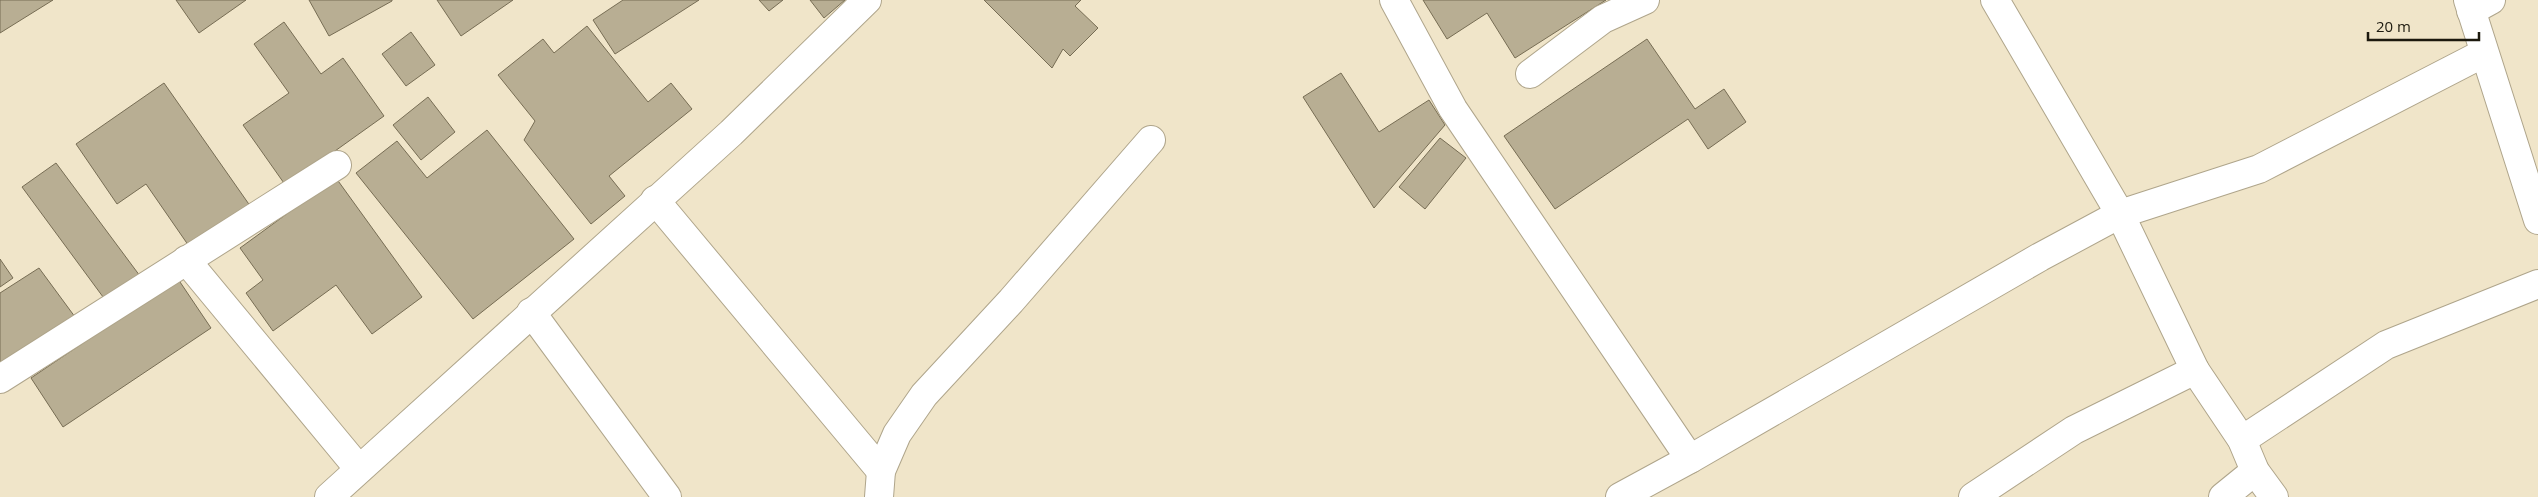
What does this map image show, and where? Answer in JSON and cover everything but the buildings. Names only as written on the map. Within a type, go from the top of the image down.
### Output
[{"type":"street","points":[[329,497],[531,312],[731,133],[867,0]]},
{"type":"street","points":[[1394,0],[1452,109],[1690,459]]},
{"type":"street","points":[[1530,74],[1603,19],[1645,0]]},
{"type":"street","points":[[1995,0],[2120,214],[2195,370],[2242,440],[2255,471],[2274,497]]},
{"type":"street","points":[[2477,4],[2484,53],[2538,220]]},
{"type":"street","points":[[1620,497],[1690,459],[1860,359],[2120,214],[2259,170],[2484,53]]},
{"type":"street","points":[[880,484],[896,434],[924,395],[1011,301],[1151,140]]},
{"type":"street","points":[[0,379],[337,166]]},
{"type":"street","points":[[655,200],[880,484]]},
{"type":"street","points":[[186,260],[359,469]]},
{"type":"street","points":[[2242,440],[2386,345],[2538,284]]},
{"type":"street","points":[[531,312],[667,497]]},
{"type":"street","points":[[1973,497],[2074,430],[2195,370]]},
{"type":"street","points":[[2224,497],[2255,471]]}]
